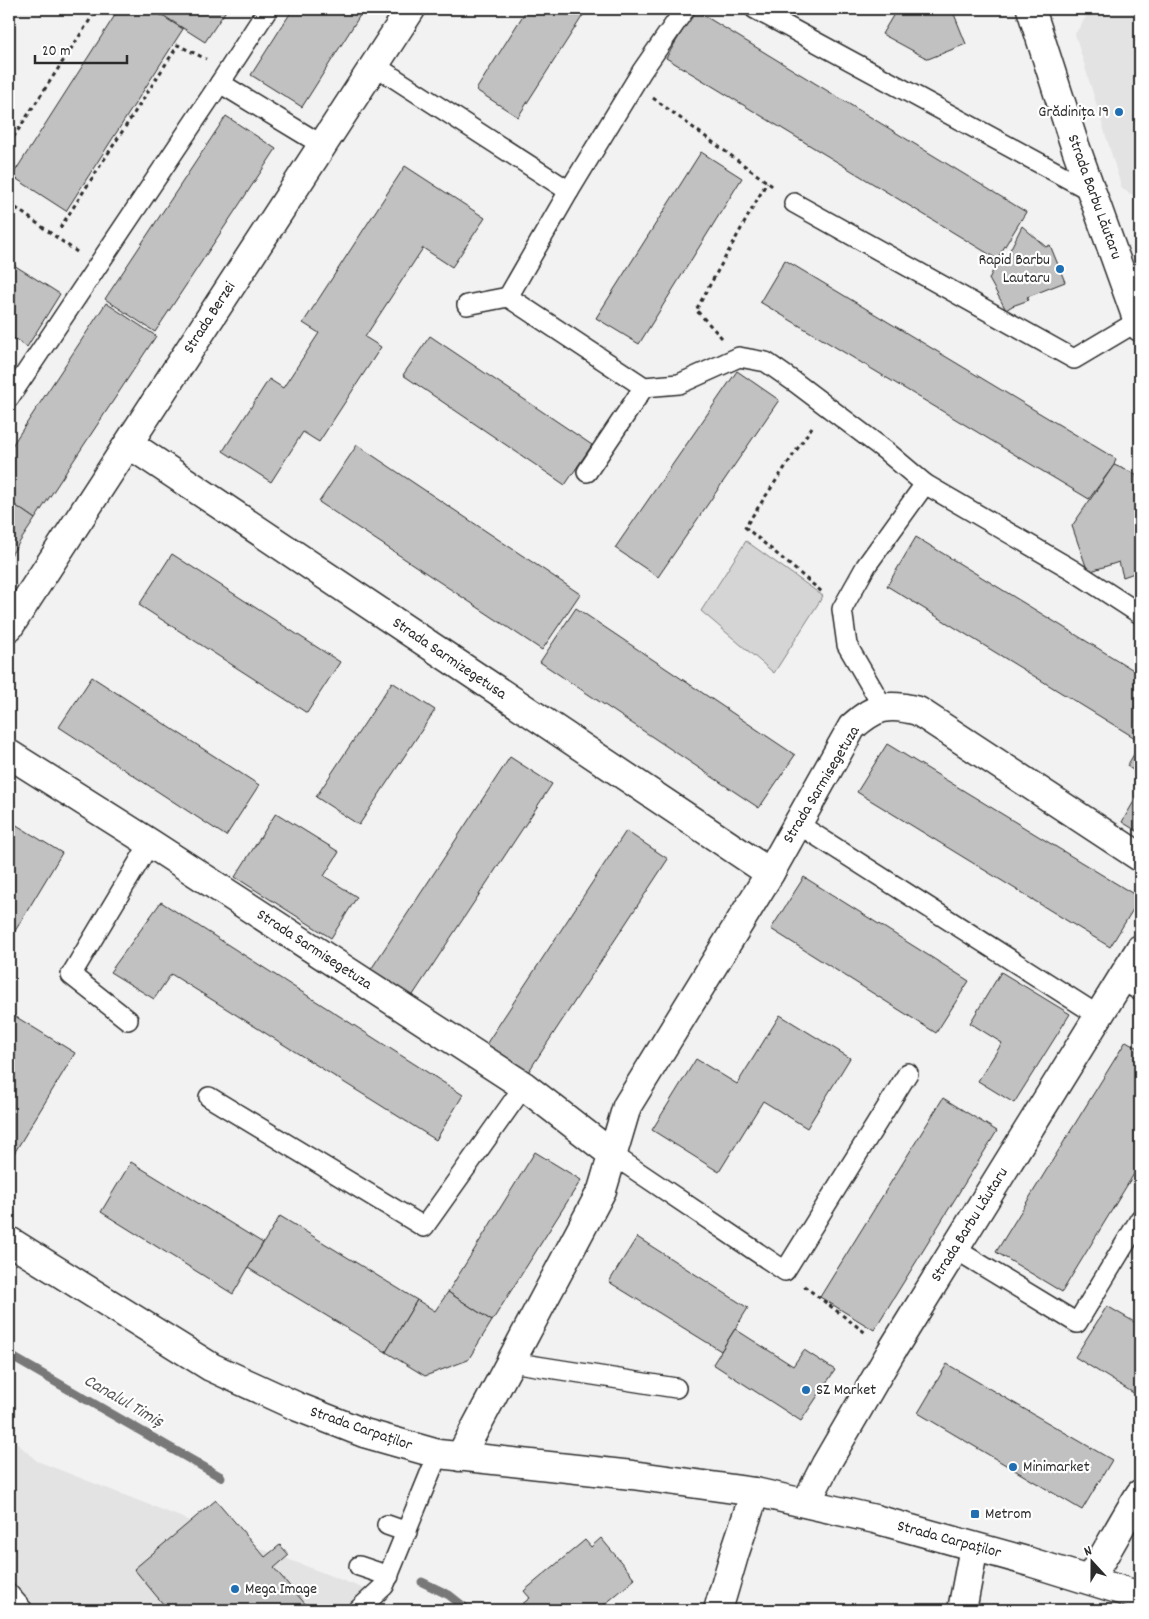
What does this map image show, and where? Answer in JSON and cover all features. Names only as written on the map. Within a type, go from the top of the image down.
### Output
[{"type":"street","name":"Strada Berzei","points":[[9,627],[411,9]]},
{"type":"street","name":"Strada Barbu Lăutaru","points":[[1031,9],[1091,191],[1139,324]]},
{"type":"street","name":"Strada Sarmizegetusa","points":[[128,444],[770,873]]},
{"type":"street","points":[[883,707],[900,706],[918,711],[1140,857]]},
{"type":"street","name":"Strada Sarmisegetuza","points":[[449,1455],[511,1362],[602,1190],[627,1106],[770,873],[852,727],[865,715],[883,707]]},
{"type":"street","name":"Strada Sarmisegetuza","points":[[9,754],[150,843],[524,1086],[613,1155]]},
{"type":"street","name":"Strada Barbu Lăutaru","points":[[806,1503],[826,1464],[891,1352],[1098,1016],[1131,986],[1140,950]]},
{"type":"street","name":"Strada Carpaților","points":[[9,1241],[211,1367],[298,1407],[356,1429],[449,1455],[632,1474],[755,1492],[874,1519],[1140,1596]]},
{"type":"street","points":[[718,1610],[734,1552],[755,1492]]},
{"type":"street","points":[[1088,1580],[1105,1555],[1116,1532],[1140,1494]]},
{"type":"street","points":[[962,1610],[974,1547]]},
{"type":"lane","points":[[9,398],[268,9]]},
{"type":"lane","points":[[508,298],[642,71],[685,9]]},
{"type":"lane","points":[[755,9],[1091,191]]},
{"type":"lane","points":[[374,65],[570,191]]},
{"type":"lane","points":[[220,83],[322,144]]},
{"type":"lane","points":[[794,203],[1074,359],[1139,324]]},
{"type":"lane","points":[[467,306],[508,298],[644,387],[680,384],[739,357],[766,362],[796,382],[886,450],[926,484],[1072,569],[1140,614]]},
{"type":"lane","points":[[587,472],[644,387]]},
{"type":"lane","points":[[883,707],[848,645],[842,609],[866,566],[926,484]]},
{"type":"lane","points":[[798,824],[1098,1016]]},
{"type":"lane","points":[[128,1020],[71,975],[150,843]]},
{"type":"lane","points":[[613,1155],[785,1271],[908,1073]]},
{"type":"lane","points":[[209,1097],[424,1227],[524,1086]]},
{"type":"lane","points":[[955,1249],[1077,1323],[1140,1218]]},
{"type":"lane","points":[[511,1362],[676,1388]]},
{"type":"lane","points":[[358,1610],[384,1586],[407,1532],[449,1455]]},
{"type":"lane","points":[[387,1525],[407,1532]]},
{"type":"lane","points":[[359,1566],[389,1576]]},
{"type":"lane","points":[[9,1594],[23,1610]]},
{"type":"path","points":[[9,144],[97,9]]},
{"type":"path","points":[[60,228],[178,45],[209,61],[212,56]]},
{"type":"path","points":[[635,84],[794,203]]},
{"type":"path","points":[[739,357],[696,310],[767,182]]},
{"type":"path","points":[[9,203],[97,266]]},
{"type":"path","points":[[827,406],[745,527],[842,609]]},
{"type":"path","points":[[785,1271],[891,1352]]},
{"type":"shaded area","name":"Grădinița 19","points":[[1091,9],[1140,9],[1140,199],[1122,189],[1075,34]]},
{"type":"shaded area","points":[[746,541],[823,596],[774,673],[701,611]]},
{"type":"shaded area","points":[[9,1436],[37,1461],[362,1588],[395,1610],[9,1610]]},
{"type":"building","points":[[119,9],[151,9],[183,29],[66,211],[12,176]]},
{"type":"building","points":[[153,9],[227,9],[205,42]]},
{"type":"building","points":[[293,9],[364,9],[302,107],[251,75]]},
{"type":"building","points":[[527,9],[587,9],[518,117],[476,90]]},
{"type":"building","points":[[897,9],[952,9],[966,44],[928,59],[882,34]]},
{"type":"building","points":[[695,10],[1026,212],[997,259],[666,58]]},
{"type":"building","points":[[226,116],[276,149],[155,332],[105,299]]},
{"type":"building","points":[[701,152],[742,178],[639,344],[596,318]]},
{"type":"building","points":[[405,166],[485,218],[452,267],[423,248],[365,337],[381,347],[319,442],[303,432],[271,482],[223,451],[269,379],[283,388],[319,333],[303,323]]},
{"type":"building","points":[[1022,226],[1046,247],[1050,245],[1065,282],[1027,297],[1029,300],[1006,310],[989,279],[1001,254],[1007,256]]},
{"type":"building","points":[[785,260],[1116,459],[1114,465],[1089,499],[760,302]]},
{"type":"building","points":[[9,262],[60,294],[27,347],[9,335]]},
{"type":"building","points":[[106,303],[156,336],[35,519],[9,501],[9,450]]},
{"type":"building","points":[[430,336],[592,445],[565,485],[403,375]]},
{"type":"building","points":[[737,371],[779,400],[658,577],[615,548]]},
{"type":"building","points":[[357,445],[580,594],[542,650],[319,502]]},
{"type":"building","points":[[1114,465],[1136,474],[1140,486],[1140,571],[1123,577],[1119,562],[1088,572],[1072,526]]},
{"type":"building","points":[[9,501],[35,519],[9,558]]},
{"type":"building","points":[[916,537],[1140,674],[1140,741],[887,586]]},
{"type":"building","points":[[172,554],[340,662],[307,713],[139,605]]},
{"type":"building","points":[[576,608],[795,755],[759,808],[540,662]]},
{"type":"building","points":[[92,677],[259,785],[226,836],[59,727]]},
{"type":"building","points":[[392,682],[435,710],[359,825],[316,797]]},
{"type":"building","points":[[887,744],[1140,898],[1110,947],[857,792]]},
{"type":"building","points":[[1140,744],[1140,775],[1127,766]]},
{"type":"building","points":[[510,757],[552,784],[407,1004],[366,977]]},
{"type":"building","points":[[1140,791],[1140,833],[1122,822]]},
{"type":"building","points":[[276,813],[339,852],[324,876],[357,897],[331,938],[235,877]]},
{"type":"building","points":[[10,821],[62,853],[9,941],[9,823]]},
{"type":"building","points":[[626,831],[668,859],[523,1080],[481,1052]]},
{"type":"building","points":[[804,877],[969,981],[936,1033],[771,929]]},
{"type":"building","points":[[161,902],[463,1095],[436,1140],[171,974],[154,999],[110,972]]},
{"type":"building","points":[[1001,972],[1070,1014],[1014,1103],[978,1081],[1002,1043],[970,1023]]},
{"type":"building","points":[[13,1015],[75,1053],[10,1160],[9,1022]]},
{"type":"building","points":[[780,1015],[850,1058],[807,1128],[763,1101],[719,1172],[652,1130],[696,1059],[737,1084]]},
{"type":"building","points":[[1126,1041],[1140,1049],[1140,1164],[1062,1292],[996,1252]]},
{"type":"building","points":[[943,1098],[997,1131],[874,1330],[820,1297]]},
{"type":"building","points":[[535,1152],[581,1180],[492,1321],[448,1292]]},
{"type":"building","points":[[131,1162],[263,1243],[233,1294],[101,1212]]},
{"type":"building","points":[[280,1216],[417,1300],[386,1352],[248,1268]]},
{"type":"building","points":[[637,1237],[748,1308],[721,1351],[609,1282]]},
{"type":"building","points":[[448,1292],[492,1321],[468,1360],[425,1376],[386,1352],[417,1300],[435,1311]]},
{"type":"building","points":[[1107,1306],[1136,1323],[1140,1317],[1140,1397],[1075,1357]]},
{"type":"building","points":[[735,1329],[793,1366],[804,1350],[835,1370],[801,1421],[713,1364]]},
{"type":"building","points":[[947,1364],[1112,1460],[1082,1510],[918,1413]]},
{"type":"building","points":[[216,1500],[265,1557],[280,1545],[289,1555],[274,1568],[308,1607],[304,1610],[168,1610],[134,1569]]},
{"type":"building","points":[[601,1538],[635,1579],[598,1610],[525,1610],[521,1605],[530,1598],[524,1591],[585,1540],[591,1547]]},
{"type":"waterway","name":"Canalul Timiș","points":[[9,1355],[221,1477]]},
{"type":"waterway","name":"Canalul Timiș","points":[[422,1582],[449,1595],[468,1610]]},
{"type":"place","name":"Grădinița 19","points":[[1119,112]]},
{"type":"place","name":"Rapid Barbu Lautaru","points":[[1060,269]]},
{"type":"place","name":"SZ Market","points":[[806,1390]]},
{"type":"place","name":"Minimarket","points":[[1013,1467]]},
{"type":"place","name":"Metrom","points":[[975,1514]]},
{"type":"place","name":"Mega Image","points":[[235,1589]]}]
